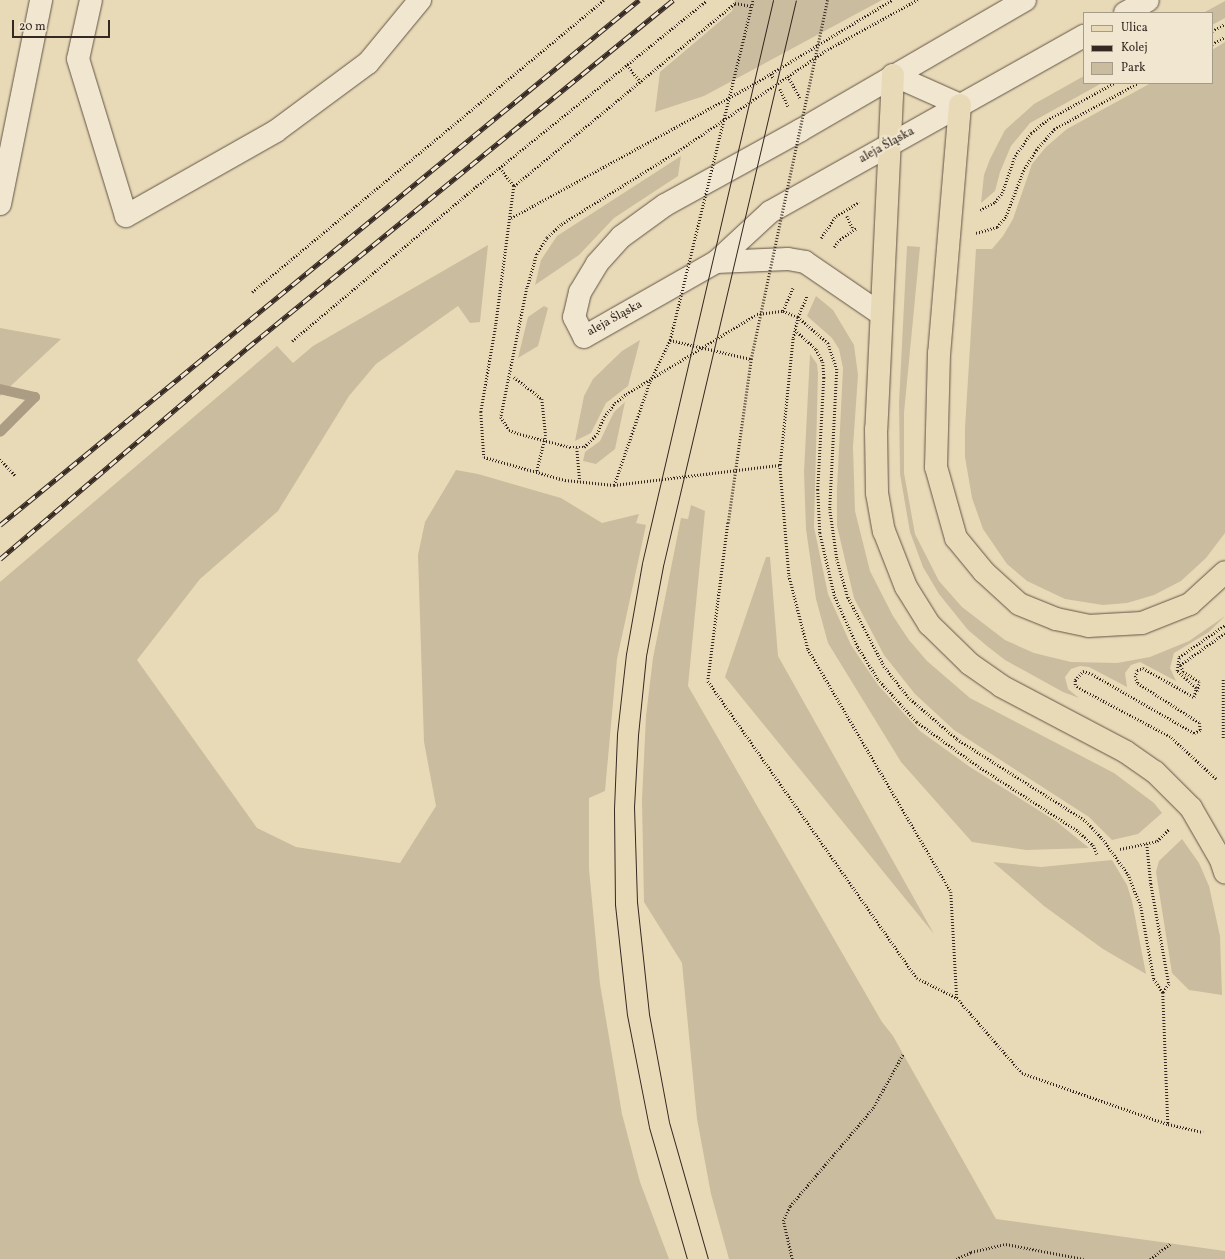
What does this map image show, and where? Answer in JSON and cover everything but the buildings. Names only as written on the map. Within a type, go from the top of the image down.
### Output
[{"type":"main road","points":[[893,75],[891,144],[876,429],[877,493],[884,531],[906,588],[929,624],[970,664],[1001,686],[1126,752],[1155,772],[1191,808],[1221,860],[1225,872]]},
{"type":"main road","points":[[960,105],[939,353],[936,467],[956,538],[984,572],[1019,604],[1056,619],[1088,626],[1142,623],[1190,604],[1203,595],[1225,572]]},
{"type":"street","points":[[0,204],[41,0]]},
{"type":"street","points":[[91,0],[78,59],[126,216],[276,131],[368,63],[420,0]]},
{"type":"street","name":"aleja Śląska","points":[[1025,0],[893,75],[801,130],[665,205],[621,237],[597,264],[580,292],[574,317],[584,337],[716,262],[770,212],[1083,37]]},
{"type":"street","points":[[1127,12],[1148,0]]},
{"type":"street","points":[[893,75],[960,105]]},
{"type":"street","points":[[716,262],[788,259],[805,262],[881,314]]},
{"type":"path","points":[[252,292],[604,0]]},
{"type":"path","points":[[292,341],[500,168],[707,0]]},
{"type":"path","points":[[614,485],[650,381],[670,340],[753,0]]},
{"type":"path","points":[[827,0],[751,359],[728,522],[708,681],[917,978],[957,998],[1022,1073],[1168,1124],[1203,1132]]},
{"type":"path","points":[[511,218],[614,163],[771,74],[892,0]]},
{"type":"path","points":[[798,317],[783,311],[757,314],[626,394],[615,403],[604,417],[597,434],[584,447],[577,448],[545,441],[509,430],[502,417],[527,288],[537,254],[547,238],[561,225],[682,149],[826,51],[918,0]]},
{"type":"path","points":[[514,186],[734,3],[751,6]]},
{"type":"path","points":[[1213,30],[1225,24]]},
{"type":"path","points":[[1213,43],[1225,37]]},
{"type":"path","points":[[627,65],[640,81]]},
{"type":"path","points":[[771,74],[774,79]]},
{"type":"path","points":[[788,76],[798,94]]},
{"type":"path","points":[[976,210],[988,207],[1002,194],[1015,156],[1031,133],[1047,120],[1112,84]]},
{"type":"path","points":[[974,233],[997,227],[1006,216],[1023,171],[1036,150],[1054,129],[1136,84]]},
{"type":"path","points":[[500,168],[514,186],[511,218],[481,412],[484,457],[537,472],[580,481],[614,485],[780,464]]},
{"type":"path","points":[[819,242],[836,216],[858,202],[864,203]]},
{"type":"path","points":[[847,216],[853,229]]},
{"type":"path","points":[[832,249],[853,229],[861,227]]},
{"type":"path","points":[[810,290],[798,317],[793,338],[780,464],[789,575],[808,649],[951,892],[957,998]]},
{"type":"path","points":[[670,340],[751,359]]},
{"type":"path","points":[[514,378],[542,398],[545,441],[537,472]]},
{"type":"path","points":[[577,448],[580,481]]},
{"type":"path","points":[[0,459],[16,476]]},
{"type":"path","points":[[1197,692],[1177,671],[1179,657],[1225,625]]},
{"type":"path","points":[[1216,779],[1170,737],[1080,689],[1075,685],[1075,680],[1083,671],[1092,674],[1194,733],[1200,730],[1200,723],[1137,683],[1135,676],[1137,670],[1142,668],[1194,697],[1197,692],[1199,682],[1183,672],[1180,666],[1225,634]]},
{"type":"path","points":[[1223,678],[1223,738]]},
{"type":"path","points":[[1120,849],[1158,841],[1170,828]]},
{"type":"path","points":[[1147,844],[1151,884],[1169,984],[1163,994]]},
{"type":"path","points":[[1111,850],[1128,874],[1141,907],[1154,979],[1163,994],[1168,1124]]},
{"type":"path","points":[[792,1259],[783,1221],[790,1206],[873,1108],[903,1054]]},
{"type":"path","points":[[1150,1259],[1171,1243]]},
{"type":"path","points":[[956,1259],[971,1252],[1006,1244],[1084,1259]]},
{"type":"green space","points":[[735,0],[882,0],[704,96],[655,112],[660,72],[732,11]]},
{"type":"green space","points":[[1225,1],[1225,18],[1213,24],[1213,12],[1205,12]]},
{"type":"green space","points":[[1225,42],[1225,533],[1206,558],[1181,581],[1154,595],[1127,603],[1103,605],[1065,599],[1027,581],[1007,564],[983,529],[972,498],[965,457],[965,428],[976,249],[992,249],[1003,236],[1013,219],[1032,164],[1046,147],[1067,129],[1149,84],[1213,84],[1213,49]]},
{"type":"green space","points":[[1083,77],[1083,84],[1100,84],[1030,123],[1011,146],[1000,172],[995,191],[981,203],[984,175],[990,159],[1005,130],[1034,104]]},
{"type":"green space","points":[[681,156],[678,176],[614,218],[579,255],[535,285],[541,260],[557,236]]},
{"type":"green space","points":[[488,245],[480,322],[470,323],[458,306],[376,364],[349,396],[278,511],[200,579],[137,660],[257,828],[296,847],[400,863],[436,806],[424,742],[418,555],[425,522],[456,470],[478,474],[561,498],[602,523],[639,514],[636,523],[646,525],[617,659],[605,791],[589,798],[589,869],[600,984],[622,1114],[640,1182],[669,1259],[0,1259],[0,582],[277,346],[293,363],[313,346]]},
{"type":"green space","points":[[907,246],[920,247],[904,413],[904,473],[915,534],[939,581],[962,607],[1005,640],[1034,653],[1071,662],[1117,663],[1150,657],[1189,641],[1225,616],[1209,632],[1174,653],[1170,668],[1176,681],[1140,662],[1131,665],[1125,673],[1127,687],[1089,667],[1080,666],[1071,669],[1065,677],[1068,689],[1079,698],[1063,692],[1005,660],[968,630],[939,594],[923,567],[910,532],[900,474],[899,403]]},
{"type":"green space","points":[[816,296],[833,310],[854,345],[858,375],[853,447],[855,511],[870,571],[893,616],[909,640],[927,661],[970,698],[1114,773],[1154,803],[1162,813],[1138,834],[1112,840],[1089,817],[954,730],[915,694],[884,655],[854,598],[837,526],[837,489],[843,368],[839,349],[832,338],[807,316]]},
{"type":"green space","points":[[544,306],[548,308],[538,346],[518,358],[528,317]]},
{"type":"green space","points":[[0,328],[61,339],[0,396]]},
{"type":"green space","points":[[640,340],[628,386],[606,403],[591,433],[575,441],[584,396],[593,379],[622,351]]},
{"type":"green space","points":[[810,354],[817,364],[818,373],[814,527],[828,594],[851,645],[878,685],[920,731],[970,767],[1057,822],[1089,848],[1026,850],[972,842],[901,762],[828,643],[816,599],[806,529],[804,472]]},
{"type":"green space","points":[[625,402],[615,449],[596,464],[583,461],[585,452],[600,441],[614,412]]},
{"type":"green space","points":[[691,505],[705,511],[688,686],[882,1022],[893,1036],[996,1219],[1225,1251],[1225,1259],[729,1259],[711,1194],[697,1119],[682,963],[644,902],[642,800],[646,716],[653,658],[681,518],[688,519]]},
{"type":"green space","points":[[766,557],[770,557],[778,656],[934,934],[725,677]]},
{"type":"green space","points":[[1182,839],[1199,863],[1209,886],[1220,936],[1222,995],[1189,990],[1172,973],[1156,872],[1159,861]]},
{"type":"green space","points":[[1112,860],[1127,885],[1132,901],[1146,974],[1103,949],[1044,906],[993,862],[1041,867]]},
{"type":"waterway","points":[[0,389],[35,397],[0,432]]},
{"type":"tram line","points":[[687,1259],[649,1127],[627,1015],[615,905],[614,809],[617,734],[626,654],[642,563],[773,0]]},
{"type":"tram line","points":[[708,1259],[669,1122],[649,1014],[637,902],[634,807],[638,735],[646,656],[663,566],[796,0]]},
{"type":"railway","points":[[0,525],[639,0]]},
{"type":"railway","points":[[0,559],[247,348],[673,0]]}]
